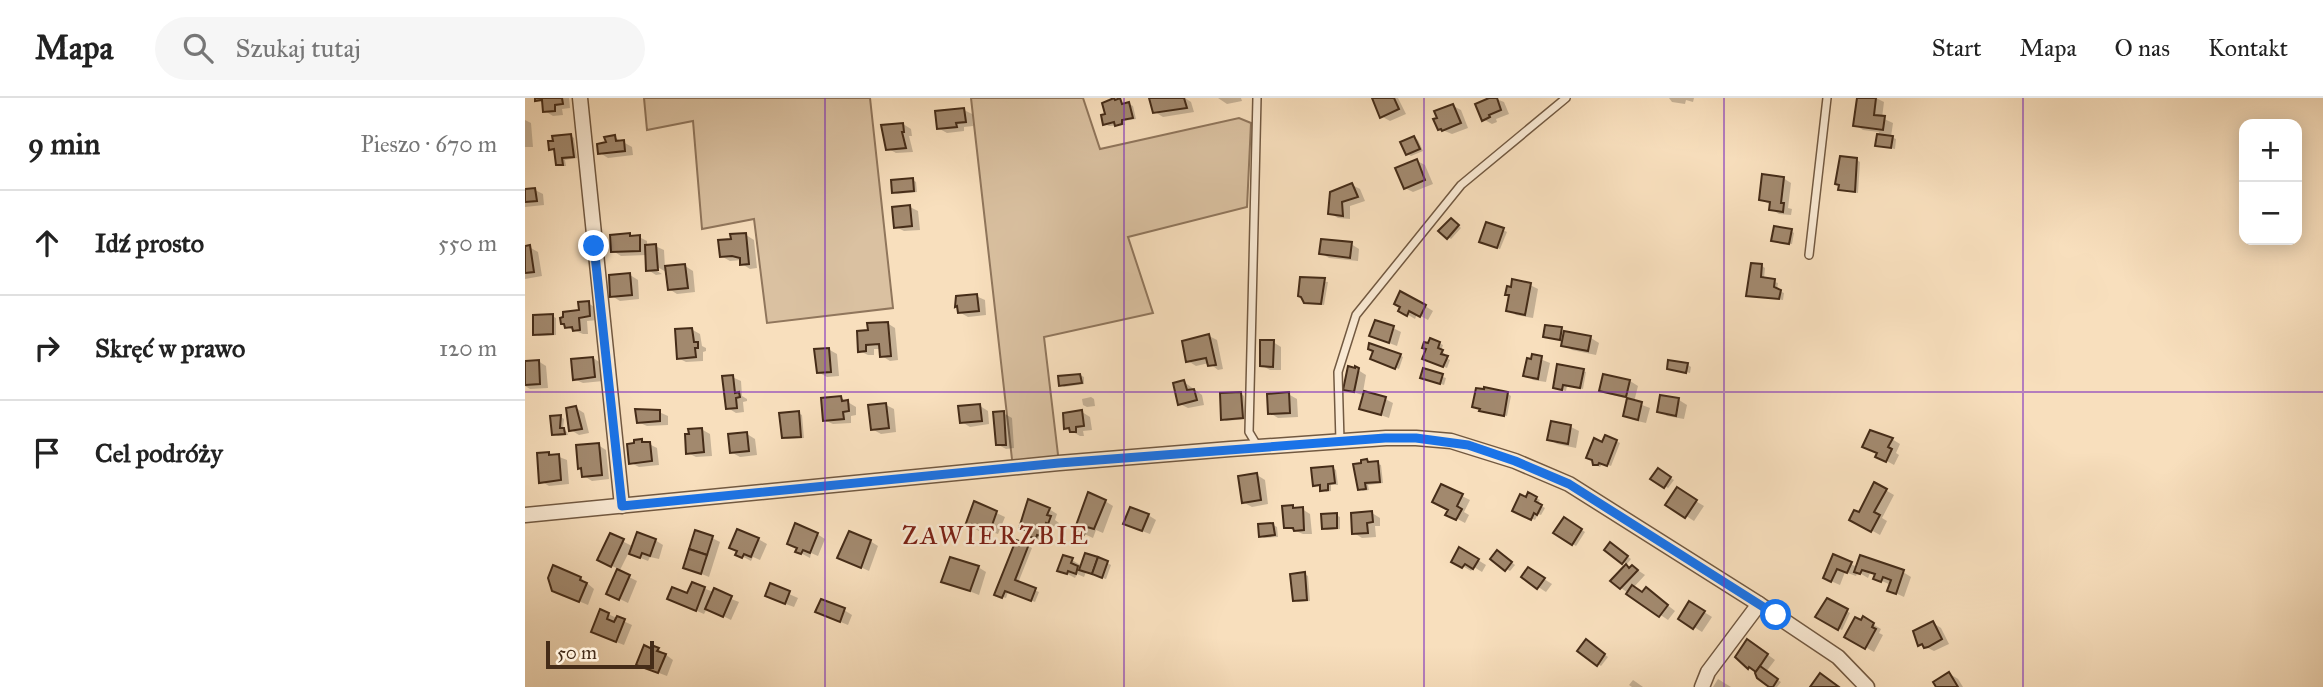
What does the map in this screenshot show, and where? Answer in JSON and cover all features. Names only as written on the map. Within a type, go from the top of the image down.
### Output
[{"type":"street","points":[[580,98],[622,506]]},
{"type":"street","points":[[525,515],[1059,463],[1258,447],[1416,438],[1451,441],[1515,461],[1569,484],[1838,657],[1867,687]]},
{"type":"street","points":[[1702,687],[1708,672],[1759,604]]},
{"type":"lane","points":[[1257,98],[1249,432],[1258,447]]},
{"type":"lane","points":[[1340,441],[1338,372],[1356,315],[1461,185],[1566,98]]},
{"type":"lane","points":[[1809,255],[1827,98]]},
{"type":"shaded area","points":[[644,98],[870,98],[893,308],[767,323],[754,219],[702,229],[693,121],[647,130]]},
{"type":"shaded area","points":[[971,98],[1083,98],[1100,149],[1239,118],[1251,123],[1247,207],[1128,237],[1153,313],[1044,337],[1059,463],[1013,468]]},
{"type":"building","points":[[535,98],[562,98],[563,104],[555,105],[555,111],[543,112],[542,100],[535,101]]},
{"type":"building","points":[[1120,98],[1122,104],[1129,102],[1133,118],[1122,120],[1122,124],[1115,126],[1114,122],[1103,125],[1101,115],[1105,114],[1102,103]]},
{"type":"building","points":[[1149,98],[1184,98],[1187,108],[1153,113]]},
{"type":"building","points":[[1372,98],[1394,98],[1399,109],[1380,118]]},
{"type":"building","points":[[1489,98],[1497,98],[1501,110],[1482,121],[1475,104]]},
{"type":"building","points":[[1857,98],[1876,98],[1874,115],[1885,116],[1883,130],[1853,126]]},
{"type":"building","points":[[1453,104],[1461,123],[1442,131],[1438,130],[1433,119],[1437,118],[1434,111]]},
{"type":"building","points":[[964,108],[966,122],[956,123],[957,127],[937,129],[935,111]]},
{"type":"building","points":[[903,123],[906,148],[886,150],[881,125]]},
{"type":"building","points":[[571,134],[574,157],[562,158],[563,165],[556,165],[554,149],[549,150],[548,141],[553,141],[552,136]]},
{"type":"building","points":[[1877,134],[1893,136],[1891,148],[1875,146]]},
{"type":"building","points":[[615,135],[616,141],[624,140],[625,151],[598,154],[597,144],[606,142],[604,137]]},
{"type":"building","points":[[1414,136],[1420,149],[1406,155],[1400,142]]},
{"type":"building","points":[[1840,156],[1857,158],[1855,192],[1838,190],[1839,185],[1835,184]]},
{"type":"building","points":[[1417,159],[1425,180],[1404,189],[1395,168]]},
{"type":"building","points":[[1762,174],[1784,177],[1781,203],[1784,203],[1783,212],[1769,210],[1770,202],[1759,200]]},
{"type":"building","points":[[913,178],[914,191],[892,193],[891,180]]},
{"type":"building","points":[[1352,183],[1358,197],[1342,202],[1343,216],[1328,214],[1330,192]]},
{"type":"building","points":[[535,188],[537,201],[525,202],[525,189]]},
{"type":"building","points":[[910,205],[912,226],[894,228],[892,207]]},
{"type":"building","points":[[1451,218],[1459,225],[1447,239],[1438,231]]},
{"type":"building","points":[[1486,222],[1504,228],[1497,248],[1479,242]]},
{"type":"building","points":[[1774,226],[1792,229],[1789,244],[1771,241]]},
{"type":"building","points":[[630,233],[630,236],[640,235],[640,251],[611,252],[610,235]]},
{"type":"building","points":[[746,233],[749,264],[740,265],[740,258],[732,256],[720,257],[718,240],[731,239],[730,234]]},
{"type":"building","points":[[1321,239],[1352,242],[1350,258],[1319,254]]},
{"type":"building","points":[[656,244],[658,270],[646,271],[645,245]]},
{"type":"building","points":[[530,245],[534,272],[525,273],[525,246]]},
{"type":"building","points":[[1751,263],[1762,264],[1761,277],[1775,279],[1774,287],[1781,290],[1779,299],[1746,296]]},
{"type":"building","points":[[685,264],[688,288],[668,290],[665,266]]},
{"type":"building","points":[[630,273],[632,295],[610,297],[609,275]]},
{"type":"building","points":[[1300,277],[1325,278],[1321,304],[1304,303],[1298,296]]},
{"type":"building","points":[[1512,279],[1531,283],[1525,315],[1506,311],[1509,295],[1505,295],[1507,286],[1511,287]]},
{"type":"building","points":[[1400,291],[1426,305],[1420,317],[1409,311],[1407,316],[1398,311],[1400,307],[1394,304]]},
{"type":"building","points":[[977,294],[979,311],[958,313],[957,306],[955,307],[956,296]]},
{"type":"building","points":[[589,301],[590,316],[579,318],[580,330],[573,331],[572,327],[565,328],[564,324],[561,324],[563,312],[579,310],[578,302]]},
{"type":"building","points":[[553,314],[553,334],[533,335],[533,315]]},
{"type":"building","points":[[1375,320],[1394,326],[1389,343],[1369,336]]},
{"type":"building","points":[[888,322],[891,356],[880,357],[879,344],[866,345],[866,351],[858,352],[857,331],[868,330],[867,323]]},
{"type":"building","points":[[1545,325],[1562,327],[1560,340],[1543,337]]},
{"type":"building","points":[[692,328],[694,342],[698,342],[698,348],[695,348],[696,357],[677,359],[675,329]]},
{"type":"building","points":[[1564,331],[1591,336],[1588,351],[1561,346]]},
{"type":"building","points":[[1209,334],[1216,365],[1208,366],[1206,358],[1186,362],[1182,341]]},
{"type":"building","points":[[1430,338],[1440,342],[1438,348],[1443,350],[1441,354],[1448,356],[1443,367],[1422,359],[1426,349],[1422,348],[1424,342],[1428,343]]},
{"type":"building","points":[[1260,340],[1274,340],[1273,367],[1260,366]]},
{"type":"building","points":[[1369,343],[1401,354],[1395,369],[1370,359],[1373,351],[1368,349]]},
{"type":"building","points":[[829,348],[831,372],[817,373],[814,349]]},
{"type":"building","points":[[1532,354],[1542,356],[1538,379],[1523,376],[1527,358],[1531,359]]},
{"type":"building","points":[[593,357],[595,377],[573,380],[571,359]]},
{"type":"building","points":[[539,360],[540,384],[525,385],[525,361]]},
{"type":"building","points":[[1668,360],[1688,363],[1686,373],[1667,369]]},
{"type":"building","points":[[1557,364],[1584,369],[1580,388],[1563,385],[1562,390],[1553,388]]},
{"type":"building","points":[[1348,366],[1359,368],[1354,392],[1343,390]]},
{"type":"building","points":[[1423,368],[1443,374],[1440,384],[1420,378]]},
{"type":"building","points":[[1080,374],[1082,383],[1059,386],[1058,376]]},
{"type":"building","points":[[1603,374],[1630,380],[1626,397],[1599,391]]},
{"type":"building","points":[[733,375],[735,393],[739,392],[740,397],[736,398],[737,408],[726,409],[722,376]]},
{"type":"building","points":[[1184,380],[1187,390],[1194,389],[1197,400],[1178,405],[1173,383]]},
{"type":"building","points":[[1476,388],[1508,392],[1504,416],[1472,407]]},
{"type":"building","points":[[1364,391],[1386,397],[1381,415],[1359,409]]},
{"type":"building","points":[[1241,392],[1243,418],[1221,420],[1220,393]]},
{"type":"building","points":[[1289,392],[1290,413],[1268,414],[1267,394]]},
{"type":"building","points":[[1660,395],[1679,398],[1676,416],[1657,412]]},
{"type":"building","points":[[841,396],[842,401],[848,400],[849,411],[843,412],[844,419],[823,421],[821,398]]},
{"type":"building","points":[[1627,398],[1642,402],[1638,420],[1623,416]]},
{"type":"building","points":[[886,403],[889,428],[871,430],[868,405]]},
{"type":"building","points":[[980,404],[982,421],[960,423],[958,406]]},
{"type":"building","points":[[576,406],[582,429],[569,431],[566,408]]},
{"type":"building","points":[[635,409],[660,410],[660,421],[637,423]]},
{"type":"building","points":[[1082,410],[1084,426],[1076,427],[1076,432],[1070,432],[1069,428],[1064,429],[1063,413]]},
{"type":"building","points":[[799,411],[801,437],[782,438],[779,413]]},
{"type":"building","points":[[1004,411],[1006,445],[996,445],[993,412]]},
{"type":"building","points":[[561,415],[560,428],[564,428],[565,434],[552,435],[550,416]]},
{"type":"building","points":[[1551,421],[1571,425],[1568,444],[1547,440]]},
{"type":"building","points":[[702,428],[704,452],[686,454],[685,434],[689,434],[688,429]]},
{"type":"building","points":[[1870,430],[1893,438],[1888,447],[1892,449],[1886,462],[1875,457],[1877,453],[1862,447]]},
{"type":"building","points":[[747,432],[749,451],[730,453],[728,434]]},
{"type":"building","points":[[1605,435],[1617,440],[1607,466],[1599,463],[1593,465],[1592,460],[1586,458],[1594,438],[1602,442]]},
{"type":"building","points":[[642,439],[642,442],[650,442],[652,461],[629,464],[627,444]]},
{"type":"building","points":[[599,443],[602,475],[582,477],[581,468],[578,469],[576,445]]},
{"type":"building","points":[[549,452],[549,455],[559,454],[561,480],[539,483],[537,453]]},
{"type":"building","points":[[1367,459],[1368,462],[1378,461],[1380,482],[1365,483],[1366,489],[1358,490],[1353,464]]},
{"type":"building","points":[[1333,466],[1335,483],[1328,484],[1328,490],[1320,491],[1320,485],[1313,486],[1311,468]]},
{"type":"building","points":[[1658,468],[1671,477],[1664,488],[1650,479]]},
{"type":"building","points":[[1257,473],[1261,500],[1242,503],[1238,476]]},
{"type":"building","points":[[1874,482],[1887,489],[1874,512],[1880,515],[1871,532],[1849,520],[1854,510],[1859,512]]},
{"type":"building","points":[[1441,484],[1463,494],[1457,506],[1462,509],[1456,520],[1445,515],[1448,510],[1432,502]]},
{"type":"building","points":[[1677,487],[1697,500],[1685,518],[1665,505]]},
{"type":"building","points":[[1088,492],[1106,500],[1094,529],[1087,527],[1084,535],[1074,531]]},
{"type":"building","points":[[1528,492],[1537,497],[1535,501],[1542,505],[1531,520],[1512,511],[1520,494],[1526,497]]},
{"type":"building","points":[[1028,499],[1050,508],[1047,515],[1051,516],[1048,524],[1046,523],[1041,536],[1037,535],[1036,539],[1026,535],[1028,531],[1019,528]]},
{"type":"building","points":[[974,501],[997,511],[990,531],[972,524],[970,528],[965,526]]},
{"type":"building","points":[[1293,505],[1293,508],[1303,507],[1304,530],[1284,528],[1282,506]]},
{"type":"building","points":[[1130,507],[1149,514],[1142,531],[1123,524]]},
{"type":"building","points":[[1372,511],[1373,522],[1367,523],[1368,533],[1352,534],[1351,513]]},
{"type":"building","points":[[1337,513],[1337,528],[1322,529],[1321,514]]},
{"type":"building","points":[[1564,517],[1582,529],[1572,545],[1553,533]]},
{"type":"building","points":[[795,523],[818,533],[810,553],[803,550],[801,554],[795,552],[797,548],[787,544]]},
{"type":"building","points":[[1273,523],[1275,535],[1259,537],[1258,524]]},
{"type":"building","points":[[737,529],[759,538],[751,557],[744,554],[742,558],[735,555],[737,551],[729,548]]},
{"type":"building","points":[[695,530],[713,536],[707,555],[689,549]]},
{"type":"building","points":[[849,531],[871,540],[861,568],[837,558]]},
{"type":"building","points":[[637,532],[656,539],[650,556],[642,553],[640,558],[629,554]]},
{"type":"building","points":[[610,533],[624,539],[611,567],[597,560]]},
{"type":"building","points":[[1016,540],[1029,544],[1015,580],[1036,588],[1031,601],[1005,591],[1002,598],[994,595]]},
{"type":"building","points":[[1610,542],[1628,556],[1622,564],[1604,550]]},
{"type":"building","points":[[1459,547],[1479,559],[1473,569],[1465,564],[1462,568],[1451,562]]},
{"type":"building","points":[[689,549],[707,555],[701,574],[683,568]]},
{"type":"building","points":[[1497,550],[1512,562],[1505,571],[1490,559]]},
{"type":"building","points":[[1085,553],[1098,557],[1092,574],[1079,570]]},
{"type":"building","points":[[1833,554],[1852,562],[1847,573],[1837,569],[1831,582],[1823,578]]},
{"type":"building","points":[[1063,555],[1073,558],[1071,563],[1078,566],[1076,574],[1057,571]]},
{"type":"building","points":[[1860,555],[1904,570],[1896,594],[1887,591],[1891,580],[1883,577],[1881,582],[1873,579],[1875,574],[1862,570],[1860,574],[1854,572]]},
{"type":"building","points":[[950,557],[979,566],[970,591],[941,582]]},
{"type":"building","points":[[1098,557],[1108,561],[1102,578],[1092,574]]},
{"type":"building","points":[[1626,564],[1629,568],[1632,565],[1638,570],[1620,589],[1610,581]]},
{"type":"building","points":[[553,565],[581,577],[580,580],[587,583],[579,602],[552,591],[548,578]]},
{"type":"building","points":[[1528,567],[1545,578],[1537,589],[1521,577]]},
{"type":"building","points":[[617,569],[630,575],[619,600],[606,594]]},
{"type":"building","points":[[1305,572],[1307,600],[1293,601],[1290,574]]},
{"type":"building","points":[[692,582],[705,587],[696,611],[667,599],[672,587],[687,593]]},
{"type":"building","points":[[770,583],[790,591],[785,604],[765,596]]},
{"type":"building","points":[[1632,585],[1642,592],[1646,587],[1668,605],[1659,617],[1626,594]]},
{"type":"building","points":[[714,588],[732,596],[723,617],[705,609]]},
{"type":"building","points":[[1827,598],[1848,609],[1838,630],[1815,617]]},
{"type":"building","points":[[821,599],[845,608],[840,622],[815,612]]},
{"type":"building","points":[[1689,601],[1705,611],[1693,629],[1678,619]]},
{"type":"building","points":[[600,609],[609,613],[607,619],[614,622],[617,616],[625,619],[616,642],[591,632]]},
{"type":"building","points":[[1863,616],[1874,623],[1872,627],[1876,629],[1865,649],[1844,637],[1855,617],[1861,620]]},
{"type":"building","points":[[1933,621],[1942,639],[1928,647],[1924,648],[1922,644],[1918,646],[1913,631]]},
{"type":"building","points":[[1586,639],[1605,654],[1597,666],[1577,651]]},
{"type":"building","points":[[1747,639],[1768,654],[1756,672],[1749,667],[1748,669],[1735,657]]},
{"type":"building","points":[[644,645],[652,649],[654,646],[659,648],[657,651],[666,654],[658,673],[636,665]]},
{"type":"building","points":[[1760,666],[1778,679],[1773,687],[1757,678],[1755,673]]},
{"type":"building","points":[[1949,672],[1958,687],[1936,687],[1933,682]]},
{"type":"building","points":[[1820,673],[1839,687],[1810,687]]},
{"type":"district","name":"ZAWIERZBIE","points":[[996,535]]},
{"type":"route","points":[[594,246],[622,506],[1230,449],[1385,438],[1451,441],[1515,461],[1569,484],[1776,615]]}]
